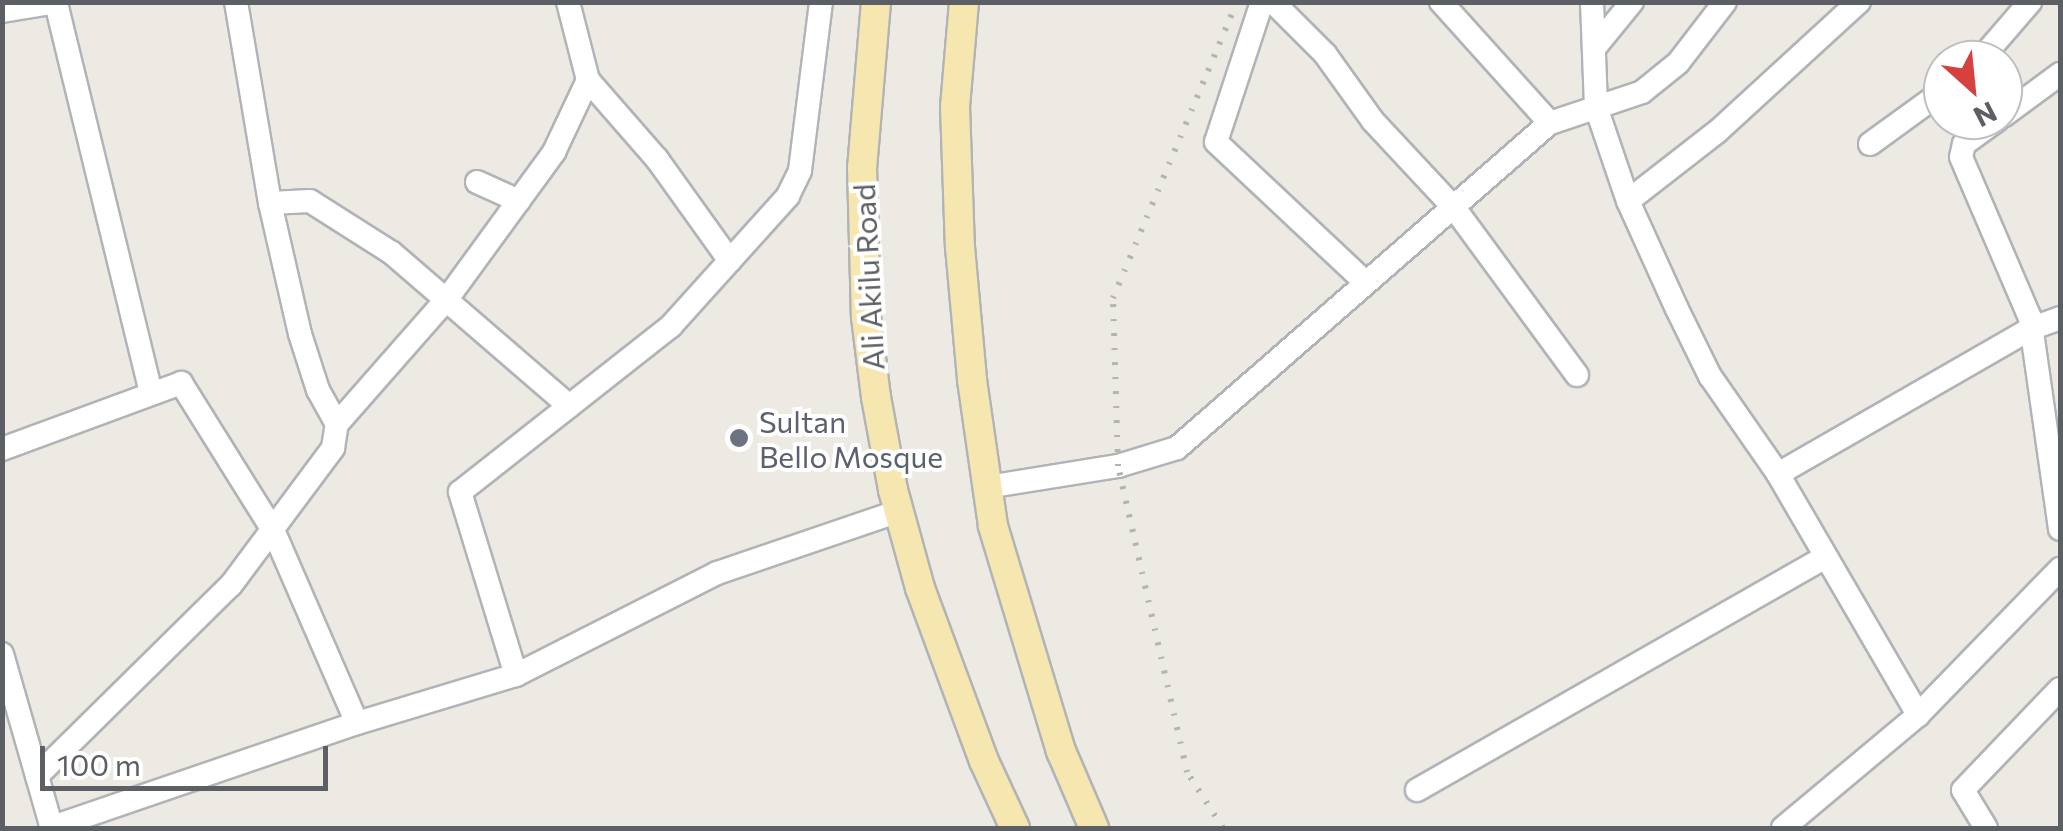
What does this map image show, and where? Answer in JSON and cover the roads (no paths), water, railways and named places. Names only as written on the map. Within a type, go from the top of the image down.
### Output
[{"type":"main road","name":"Ali Akilu Road","points":[[876,2],[862,167],[866,317],[899,511],[956,686],[1015,828]]},
{"type":"main road","points":[[964,2],[955,106],[960,247],[993,526],[1056,734],[1094,828]]},
{"type":"street","points":[[236,2],[270,203],[300,334],[318,390],[337,424]]},
{"type":"street","points":[[568,2],[588,80],[657,159],[730,261]]},
{"type":"street","points":[[516,674],[460,492],[671,326],[788,196],[800,171],[821,2]]},
{"type":"street","points":[[1262,2],[1216,142],[1365,282]]},
{"type":"street","points":[[1274,2],[1325,54],[1373,120],[1455,208],[1576,376]]},
{"type":"street","points":[[1441,2],[1550,123]]},
{"type":"street","points":[[1592,2],[1596,107],[1628,201],[1677,309],[1710,376],[1778,474],[1918,715]]},
{"type":"street","points":[[1596,46],[1632,2]]},
{"type":"street","points":[[988,488],[1118,466],[1176,448],[1550,123],[1642,92],[1678,64],[1725,2]]},
{"type":"street","points":[[1628,201],[1718,131],[1859,2]]},
{"type":"street","points":[[1997,40],[2030,2]]},
{"type":"street","points":[[2,12],[57,3],[152,394]]},
{"type":"street","points":[[2023,101],[2060,74]]},
{"type":"street","points":[[36,776],[231,584],[333,448],[337,424],[448,299],[554,152],[588,80]]},
{"type":"street","points":[[1870,144],[1923,106]]},
{"type":"street","points":[[1973,140],[1961,150],[1982,212],[2030,318],[2060,530]]},
{"type":"street","points":[[476,182],[519,201]]},
{"type":"street","points":[[270,203],[310,201],[392,253],[569,406]]},
{"type":"street","points":[[1778,474],[2030,329],[2060,318]]},
{"type":"street","points":[[2,449],[180,383],[273,530],[356,723]]},
{"type":"street","points":[[2,654],[51,828],[356,723],[516,674],[717,573],[899,511]]},
{"type":"street","points":[[1417,790],[1824,558]]},
{"type":"street","points":[[1783,828],[1918,715],[2060,569]]},
{"type":"street","points":[[1986,828],[1963,790],[2060,690]]},
{"type":"railway","points":[[1223,828],[1187,772],[1118,466],[1113,298],[1237,2]]},
{"type":"place","name":"Sultan Bello Mosque","points":[[739,438]]}]
